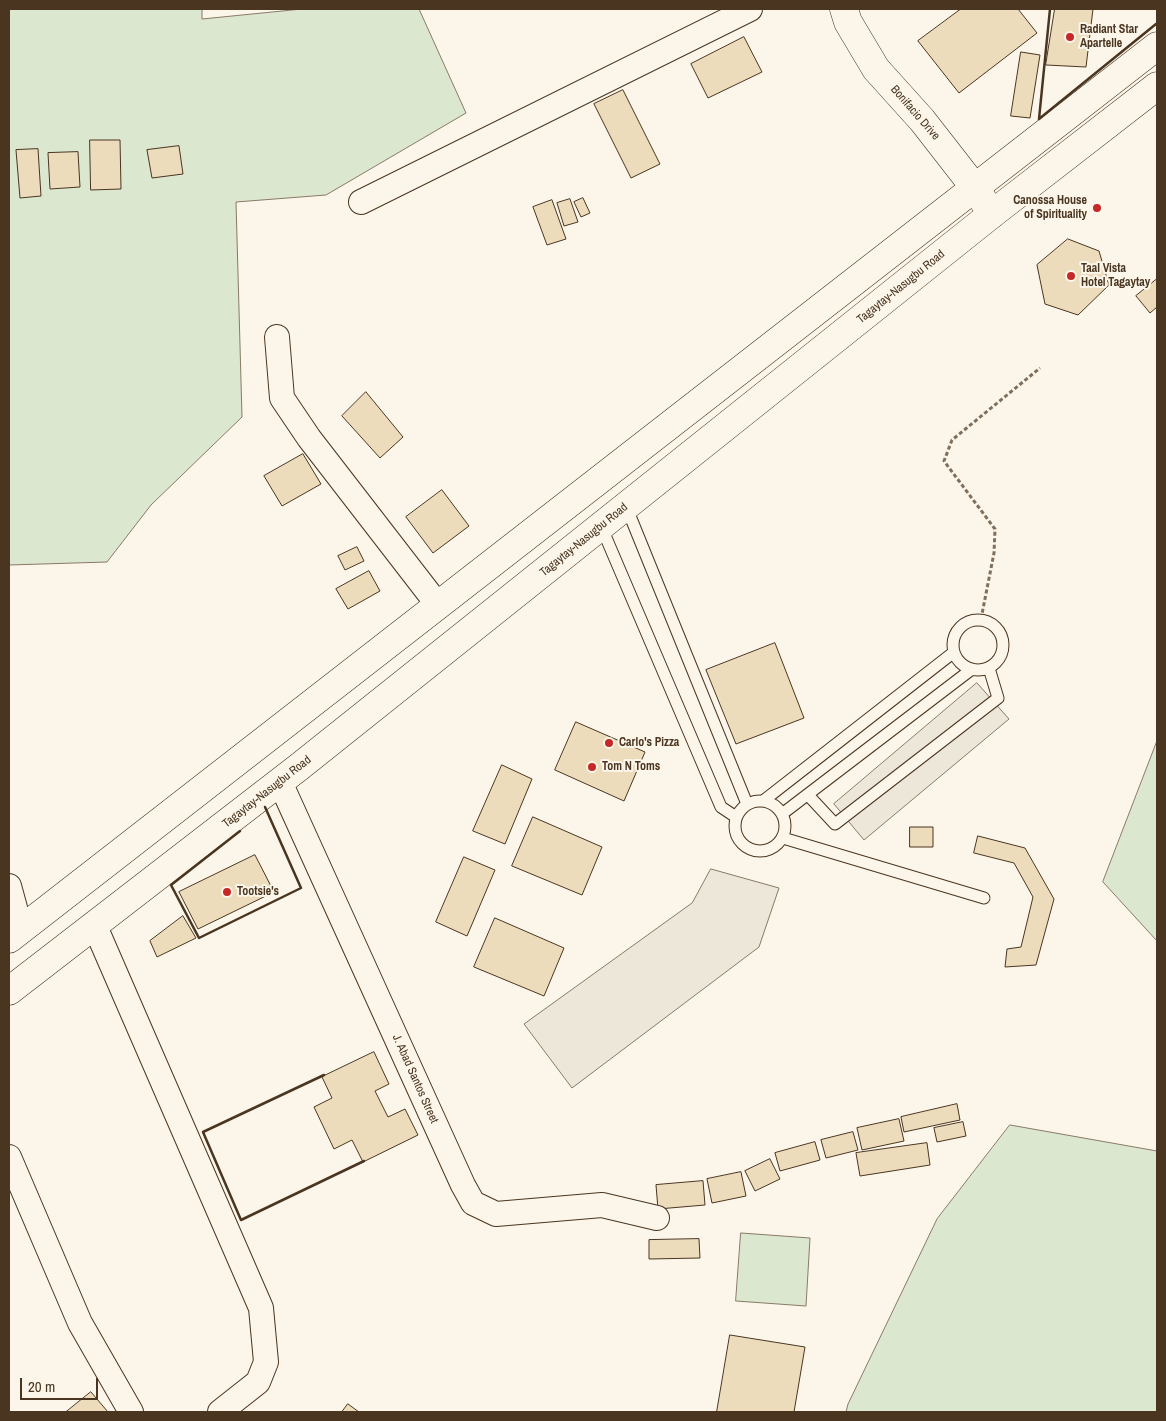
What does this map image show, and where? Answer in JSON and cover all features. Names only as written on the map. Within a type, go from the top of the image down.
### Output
[{"type":"main road","name":"Bonifacio Drive","points":[[844,9],[848,22],[876,69],[922,120],[975,188],[992,214]]},
{"type":"main road","points":[[15,934],[1157,46]]},
{"type":"main road","name":"Tagaytay-Nasugbu Road","points":[[9,991],[280,782],[992,214],[1157,86]]},
{"type":"street","points":[[361,202],[750,9]]},
{"type":"street","points":[[277,337],[282,398],[309,438],[438,606]]},
{"type":"street","name":"J. Abad Santos Street","points":[[280,782],[463,1185],[473,1203],[496,1214],[602,1205],[657,1218]]},
{"type":"street","points":[[9,886],[15,934]]},
{"type":"street","points":[[94,924],[261,1308],[266,1362],[258,1382],[220,1412]]},
{"type":"street","points":[[9,1157],[80,1323],[131,1412]]},
{"type":"lane","points":[[626,506],[746,804]]},
{"type":"lane","points":[[601,526],[721,808],[736,817]]},
{"type":"lane","points":[[981,619],[996,626],[1001,633],[1004,648],[1001,656],[989,668],[980,670],[964,666],[958,660],[954,652],[953,643],[954,635],[959,628],[965,623],[981,619]]},
{"type":"lane","points":[[763,801],[954,652]]},
{"type":"lane","points":[[808,795],[835,824],[998,698],[989,668]]},
{"type":"lane","points":[[782,814],[972,669]]},
{"type":"lane","points":[[754,801],[763,801],[777,808],[782,814],[785,830],[783,838],[770,850],[762,852],[753,851],[739,842],[735,834],[734,825],[740,810],[746,804],[754,801]]},
{"type":"lane","points":[[783,838],[984,898]]},
{"type":"path","points":[[981,619],[994,553],[995,529],[944,461],[952,440],[1040,368]]},
{"type":"green space","points":[[9,9],[202,9],[202,19],[302,9],[419,9],[466,113],[326,195],[236,202],[242,417],[151,505],[107,562],[9,565]]},
{"type":"green space","points":[[1157,741],[1157,941],[1103,882]]},
{"type":"green space","points":[[1010,1125],[1157,1151],[1157,1412],[846,1412],[848,1404],[937,1219]]},
{"type":"green space","points":[[741,1233],[810,1238],[806,1306],[736,1301]]},
{"type":"shaded area","points":[[977,683],[1009,719],[864,840],[834,804]]},
{"type":"shaded area","points":[[711,869],[779,888],[759,947],[572,1088],[524,1024],[692,903]]},
{"type":"building","points":[[961,9],[1018,9],[1037,33],[959,93],[918,41]]},
{"type":"building","name":"Radiant Star Apartelle","points":[[1055,9],[1093,9],[1086,67],[1046,65]]},
{"type":"building","points":[[744,37],[762,72],[708,98],[691,64]]},
{"type":"building","points":[[1021,52],[1040,55],[1030,118],[1011,116]]},
{"type":"building","points":[[623,90],[660,164],[631,178],[594,104]]},
{"type":"building","points":[[90,140],[120,140],[121,189],[91,190]]},
{"type":"building","points":[[179,146],[183,174],[152,178],[147,150]]},
{"type":"building","points":[[38,149],[41,196],[20,198],[16,150]]},
{"type":"building","points":[[78,152],[80,187],[50,189],[48,153]]},
{"type":"building","points":[[583,198],[590,213],[581,217],[574,202]]},
{"type":"building","points":[[570,199],[578,222],[564,226],[557,203]]},
{"type":"building","points":[[552,200],[566,239],[547,245],[533,207]]},
{"type":"building","points":[[1068,239],[1099,251],[1109,285],[1078,315],[1045,304],[1037,265]]},
{"type":"building","points":[[1157,279],[1157,307],[1150,313],[1136,296]]},
{"type":"building","points":[[366,392],[403,437],[380,458],[342,416]]},
{"type":"building","points":[[303,454],[321,484],[282,506],[264,476]]},
{"type":"building","points":[[442,490],[469,526],[433,553],[406,517]]},
{"type":"building","points":[[357,547],[364,561],[345,570],[338,556]]},
{"type":"building","points":[[369,571],[380,591],[348,609],[336,589]]},
{"type":"building","points":[[775,643],[804,718],[736,744],[706,670]]},
{"type":"building","points":[[576,722],[645,752],[624,801],[555,770]]},
{"type":"building","points":[[502,765],[532,779],[505,844],[473,831]]},
{"type":"building","points":[[533,817],[602,847],[582,895],[512,866]]},
{"type":"building","points":[[910,827],[933,827],[933,847],[910,847]]},
{"type":"building","points":[[978,836],[1025,848],[1054,899],[1036,965],[1005,967],[1007,949],[1021,947],[1033,897],[1014,863],[974,853]]},
{"type":"building","name":"Tootsie's","points":[[255,855],[274,892],[198,929],[179,892]]},
{"type":"building","points":[[464,857],[495,870],[467,936],[436,922]]},
{"type":"building","points":[[183,916],[196,938],[157,957],[150,941]]},
{"type":"building","points":[[495,918],[564,948],[544,996],[474,967]]},
{"type":"building","points":[[374,1052],[389,1084],[375,1091],[388,1117],[405,1109],[418,1135],[363,1162],[352,1140],[334,1149],[314,1107],[332,1098],[322,1077]]},
{"type":"building","points":[[957,1104],[960,1120],[904,1132],[901,1117]]},
{"type":"building","points":[[899,1119],[904,1141],[862,1150],[857,1128]]},
{"type":"building","points":[[963,1122],[966,1136],[937,1142],[934,1128]]},
{"type":"building","points":[[853,1132],[858,1150],[826,1158],[821,1140]]},
{"type":"building","points":[[815,1142],[820,1160],[780,1171],[775,1153]]},
{"type":"building","points":[[927,1143],[930,1165],[860,1176],[856,1153]]},
{"type":"building","points":[[770,1159],[780,1179],[755,1191],[745,1171]]},
{"type":"building","points":[[741,1172],[746,1196],[712,1203],[707,1179]]},
{"type":"building","points":[[703,1181],[705,1205],[658,1209],[656,1185]]},
{"type":"building","points":[[699,1239],[700,1258],[649,1259],[649,1240]]},
{"type":"building","points":[[730,1335],[805,1347],[794,1412],[717,1412]]},
{"type":"building","points":[[91,1392],[108,1412],[66,1412]]},
{"type":"building","points":[[348,1404],[359,1412],[342,1412]]},
{"type":"wall","points":[[1050,9],[1039,119],[1156,24]]},
{"type":"wall","points":[[240,831],[171,885],[199,938],[301,888],[265,807]]},
{"type":"wall","points":[[324,1075],[203,1132],[241,1220],[364,1161]]},
{"type":"place","name":"Radiant Star Apartelle","points":[[1070,37]]},
{"type":"place","name":"Canossa House of Spirituality","points":[[1097,208]]},
{"type":"place","name":"Taal Vista Hotel Tagaytay","points":[[1071,276]]},
{"type":"place","name":"Carlo's Pizza","points":[[609,743]]},
{"type":"place","name":"Tom N Toms","points":[[592,767]]},
{"type":"place","name":"Tootsie's","points":[[227,892]]}]
